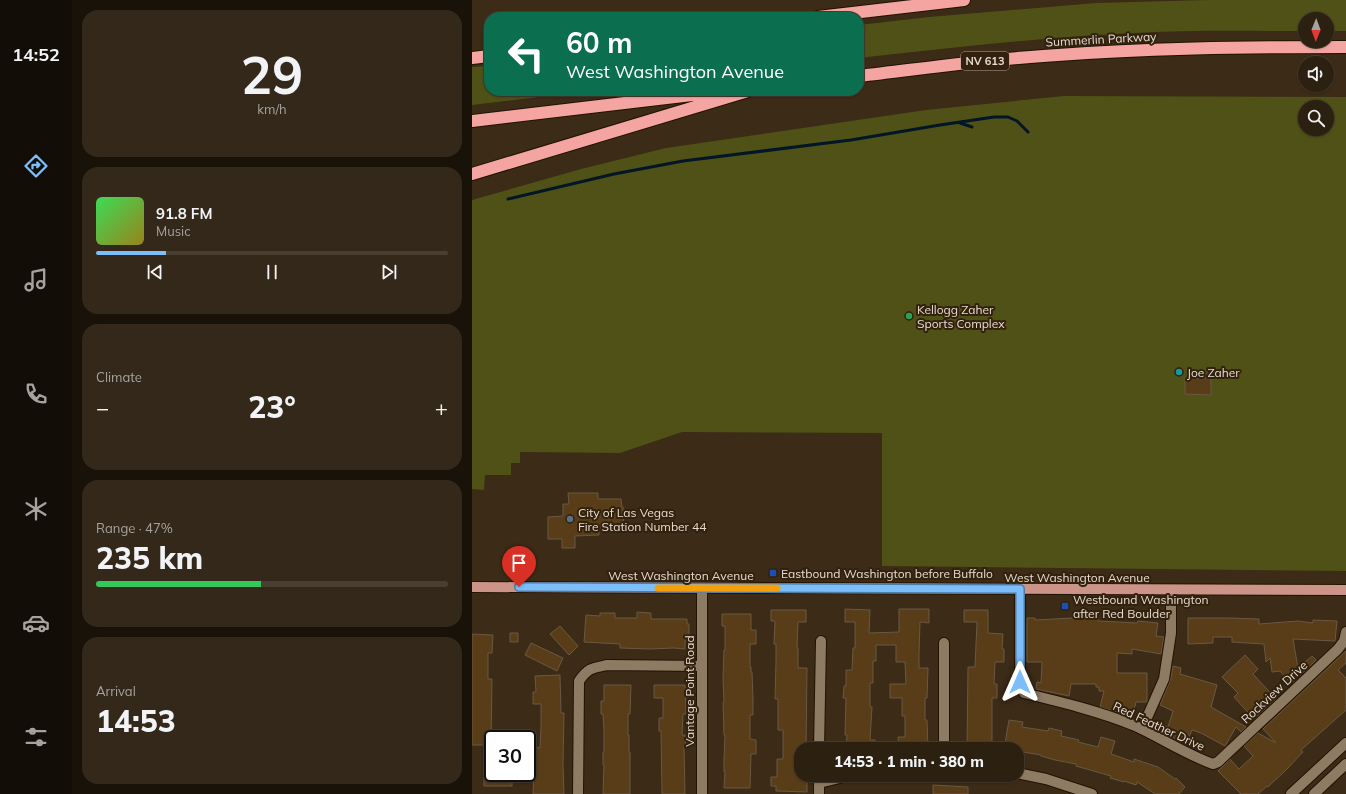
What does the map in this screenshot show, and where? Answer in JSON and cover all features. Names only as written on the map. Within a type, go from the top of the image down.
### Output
[{"type":"highway","points":[[861,12],[964,0]]},
{"type":"highway","name":"Summerlin Parkway","points":[[864,75],[996,60],[1074,54],[1214,48],[1346,47]]},
{"type":"highway","points":[[472,58],[484,57]]},
{"type":"highway","points":[[472,121],[684,96]]},
{"type":"highway","points":[[472,174],[731,96]]},
{"type":"main road","name":"West Washington Avenue","points":[[472,587],[1346,590]]},
{"type":"street","name":"Vantage Point Road","points":[[702,588],[702,794]]},
{"type":"street","name":"Red Feather Drive","points":[[1020,589],[1020,682],[1024,693],[1084,708],[1142,730],[1213,764]]},
{"type":"street","points":[[1142,730],[1164,679],[1171,633],[1171,590]]},
{"type":"street","name":"Rockview Drive","points":[[1213,764],[1218,762],[1338,649],[1344,641],[1346,632]]},
{"type":"street","points":[[819,742],[821,641]]},
{"type":"street","points":[[944,643],[944,742]]},
{"type":"street","points":[[578,794],[579,681],[586,672],[593,668],[607,666],[702,666]]},
{"type":"street","points":[[1292,794],[1345,746]]},
{"type":"street","points":[[1314,794],[1346,764]]},
{"type":"street","points":[[1024,774],[1046,779],[1092,794]]},
{"type":"street","points":[[819,782],[819,794]]},
{"type":"shaded area","points":[[1208,0],[1346,0],[1346,31],[1334,31],[1334,12],[1298,12],[1298,31],[1192,31],[1080,36],[1006,42],[864,57],[864,24],[929,17],[1096,3]]},
{"type":"shaded area","points":[[484,66],[484,96],[547,96],[472,105],[472,67]]},
{"type":"shaded area","name":"Kellogg Zaher Sports Complex","points":[[1064,96],[1346,97],[1346,571],[882,566],[882,433],[682,432],[620,453],[520,452],[520,463],[511,463],[511,475],[485,475],[484,490],[472,489],[472,200],[581,169],[666,148],[926,110]]},
{"type":"building","points":[[1185,378],[1211,378],[1211,395],[1185,394]]},
{"type":"building","points":[[568,493],[598,493],[598,499],[621,499],[623,507],[624,530],[599,530],[599,535],[575,536],[575,548],[562,548],[562,539],[548,539],[548,517],[563,516],[563,504],[569,504]]},
{"type":"building","points":[[845,609],[870,610],[869,633],[899,632],[899,609],[929,609],[929,623],[920,622],[919,654],[919,668],[928,668],[927,698],[925,698],[925,720],[927,720],[928,742],[898,742],[898,737],[905,737],[905,716],[902,716],[902,698],[890,698],[890,684],[906,684],[905,662],[896,662],[896,645],[876,645],[876,661],[873,661],[873,683],[870,683],[870,707],[872,707],[870,740],[875,740],[875,742],[846,742],[847,735],[845,735],[846,698],[843,698],[844,686],[846,686],[846,670],[852,670],[853,648],[855,648],[855,622],[845,622]]},
{"type":"building","points":[[771,610],[806,610],[806,622],[798,622],[797,648],[798,668],[807,668],[806,742],[794,742],[794,782],[807,782],[807,792],[776,791],[776,786],[771,786],[771,777],[777,777],[777,759],[783,759],[783,730],[778,730],[778,699],[775,699],[775,621],[771,621]]},
{"type":"building","points":[[964,610],[988,610],[988,633],[1003,634],[1002,649],[1004,649],[1004,662],[995,662],[994,684],[997,684],[997,698],[992,698],[992,742],[967,742],[968,667],[975,667],[977,622],[964,622]]},
{"type":"building","points":[[637,612],[651,613],[651,619],[687,619],[687,624],[689,624],[689,641],[685,641],[685,649],[620,648],[620,644],[584,642],[586,615],[600,616],[600,613],[615,613],[615,618],[637,618]]},
{"type":"building","points":[[722,614],[751,614],[751,630],[756,630],[756,644],[750,644],[753,715],[750,715],[750,739],[756,740],[756,754],[751,754],[750,788],[724,788],[725,735],[723,678],[725,626],[722,626]]},
{"type":"building","points":[[1027,618],[1035,618],[1035,620],[1073,618],[1098,619],[1098,621],[1137,623],[1138,621],[1158,623],[1156,636],[1164,637],[1161,654],[1132,649],[1132,654],[1117,653],[1117,673],[1147,673],[1147,702],[1136,702],[1132,717],[1100,707],[1104,691],[1099,691],[1099,687],[1096,687],[1096,684],[1071,684],[1069,696],[1036,689],[1037,682],[1041,683],[1042,662],[1027,662]]},
{"type":"building","points":[[1188,618],[1259,619],[1259,624],[1298,621],[1313,623],[1313,620],[1337,621],[1335,641],[1293,639],[1298,668],[1312,656],[1316,660],[1291,684],[1280,671],[1272,672],[1270,658],[1266,662],[1264,644],[1232,642],[1232,637],[1213,637],[1213,643],[1188,644]]},
{"type":"building","points":[[560,626],[578,646],[569,655],[550,634]]},
{"type":"building","points":[[510,633],[518,633],[518,642],[510,642]]},
{"type":"building","points":[[472,634],[493,635],[492,653],[488,653],[488,679],[492,679],[491,730],[484,730],[484,745],[472,745]]},
{"type":"building","points":[[531,643],[563,658],[557,671],[525,655]]},
{"type":"building","points":[[1346,651],[1346,663],[1338,670],[1346,678],[1346,710],[1301,750],[1303,752],[1268,787],[1267,786],[1258,794],[1241,794],[1218,771],[1230,759],[1239,769],[1253,756],[1244,746],[1258,733],[1276,743],[1263,729]]},
{"type":"building","points":[[1245,655],[1258,669],[1253,674],[1276,699],[1254,719],[1234,697],[1238,693],[1222,677]]},
{"type":"building","points":[[1173,666],[1181,668],[1180,674],[1217,685],[1211,707],[1246,727],[1241,732],[1236,727],[1225,746],[1201,733],[1192,730],[1186,744],[1158,730],[1161,724],[1168,727],[1173,711],[1160,705],[1171,678]]},
{"type":"building","points":[[560,675],[561,713],[564,713],[564,794],[533,794],[534,782],[536,782],[536,747],[540,748],[541,727],[541,704],[533,704],[533,692],[536,692],[535,676]]},
{"type":"building","points":[[604,685],[631,685],[630,714],[628,714],[630,794],[603,794],[604,730],[603,714],[601,714],[601,701],[604,701]]},
{"type":"building","points":[[654,685],[685,685],[686,714],[683,714],[682,735],[685,735],[686,747],[684,747],[685,794],[662,794],[661,731],[659,731],[659,718],[663,718],[663,698],[654,698]]},
{"type":"building","points":[[1009,720],[1023,722],[1022,727],[1048,731],[1049,728],[1062,731],[1061,736],[1079,740],[1078,742],[1098,747],[1101,737],[1115,741],[1111,754],[1134,762],[1134,759],[1158,767],[1175,779],[1176,778],[1185,787],[1179,794],[1155,794],[1137,782],[1136,785],[1124,782],[1110,778],[1111,776],[1076,766],[1076,764],[1024,752],[1024,742],[1005,742]]},
{"type":"building","points":[[484,782],[512,782],[512,786],[484,786]]},
{"type":"building","points":[[933,785],[968,787],[968,794],[933,794]]},
{"type":"waterway","points":[[508,199],[614,174],[683,161],[851,140],[994,117],[1008,117],[1017,121],[1028,132]]},
{"type":"waterway","points":[[960,123],[972,127]]},
{"type":"slow traffic","points":[[658,588],[777,588]]},
{"type":"place","name":"Kellogg Zaher Sports Complex","points":[[909,316]]},
{"type":"place","name":"Joe Zaher","points":[[1179,372]]},
{"type":"place","name":"City of Las Vegas Fire Station Number 44","points":[[570,519]]},
{"type":"place","name":"Eastbound Washington before Buffalo","points":[[773,573]]},
{"type":"place","name":"Westbound Washington after Red Boulder","points":[[1065,606]]},
{"type":"route","points":[[519,587],[1020,589],[1020,682]]}]
